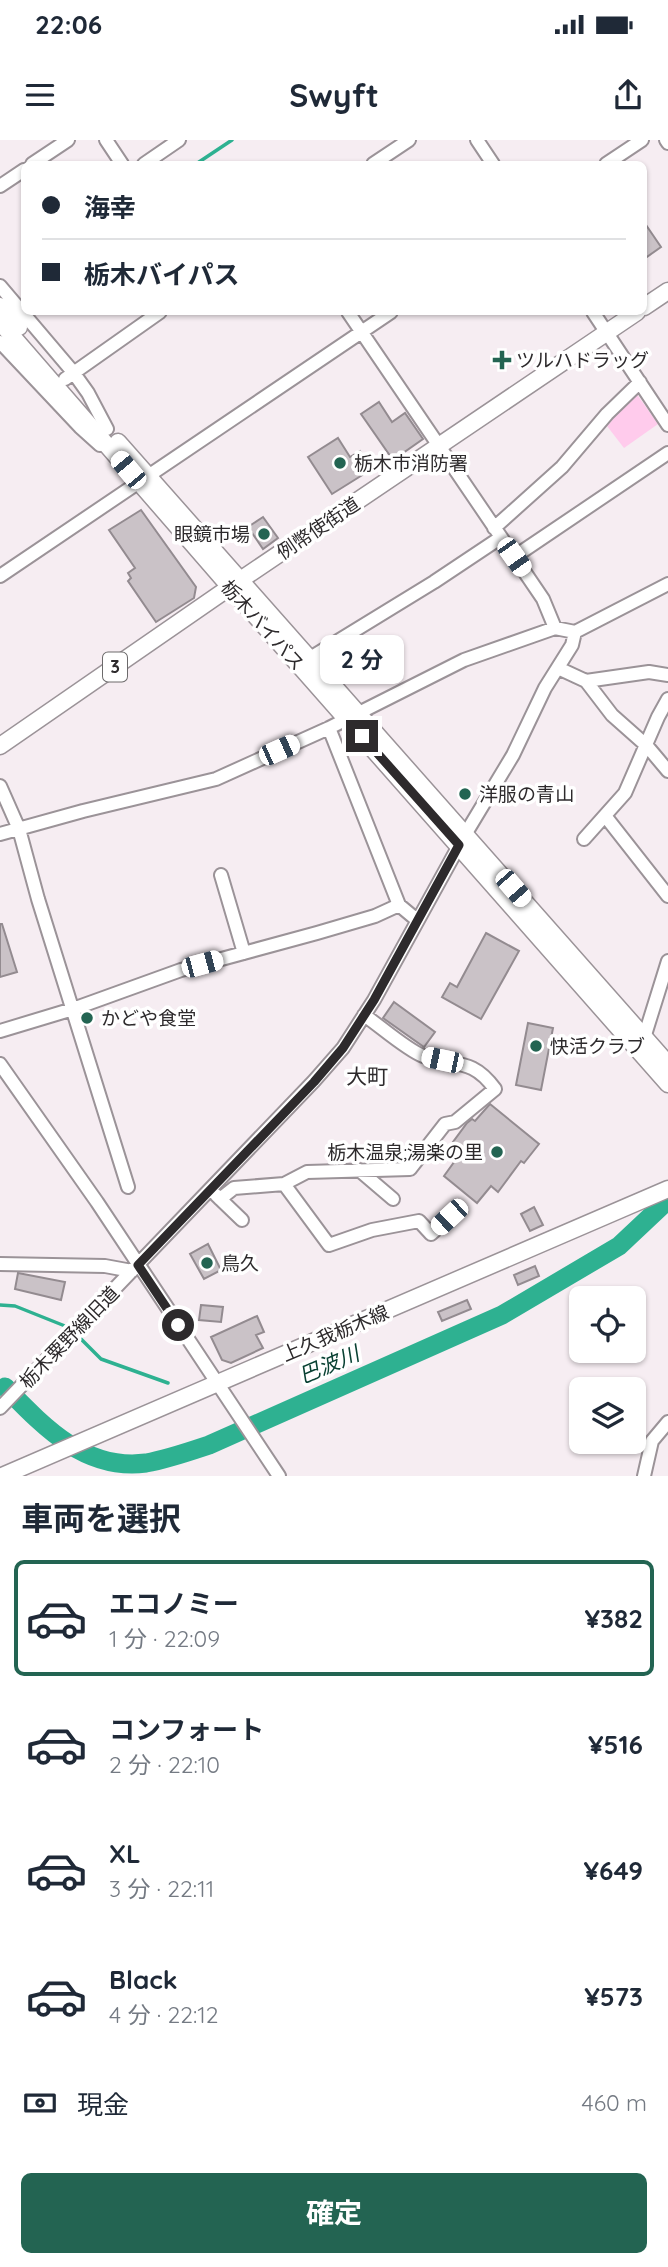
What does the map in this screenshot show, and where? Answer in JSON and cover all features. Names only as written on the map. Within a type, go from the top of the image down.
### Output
[{"type":"main road","points":[[647,305],[668,291]]},
{"type":"main road","name":"栃木バイパス","points":[[0,306],[69,376],[144,480],[462,839],[668,1064]]},
{"type":"main road","name":"例幣使街道","points":[[0,746],[235,583],[633,315]]},
{"type":"main road","name":"栃木バイパス","points":[[0,322],[117,456],[144,480]]},
{"type":"main road","name":"栃木バイパス","points":[[235,583],[310,658],[352,715]]},
{"type":"main road","name":"栃木バイパス","points":[[462,839],[668,1084]]},
{"type":"main road","name":"上久我栃木線","points":[[2,1476],[663,1191]]},
{"type":"street","points":[[36,161],[68,140]]},
{"type":"street","points":[[106,140],[120,161]]},
{"type":"street","points":[[148,161],[179,140]]},
{"type":"street","points":[[378,161],[409,140]]},
{"type":"street","points":[[477,140],[492,161]]},
{"type":"street","points":[[610,161],[642,140]]},
{"type":"street","points":[[0,187],[21,172]]},
{"type":"street","points":[[0,286],[21,311]]},
{"type":"street","points":[[24,315],[69,376],[156,315]]},
{"type":"street","points":[[350,315],[543,599],[555,628]]},
{"type":"street","points":[[0,576],[387,315]]},
{"type":"street","points":[[595,315],[668,425]]},
{"type":"street","points":[[0,342],[94,442],[117,456]]},
{"type":"street","points":[[310,658],[434,582],[497,533],[640,382]]},
{"type":"street","points":[[514,557],[668,453]]},
{"type":"street","points":[[0,834],[216,779],[328,728],[464,660],[555,628],[575,632],[668,584]]},
{"type":"street","name":"栃木粟野線旧道","points":[[1,1408],[135,1268],[215,1194],[343,1048],[364,1016],[462,839],[513,755],[545,688],[572,645],[575,632]]},
{"type":"street","points":[[558,668],[586,681],[612,715],[647,746],[668,771]]},
{"type":"street","points":[[586,681],[649,672],[668,675]]},
{"type":"street","points":[[584,839],[625,793],[668,698]]},
{"type":"street","points":[[328,728],[399,905],[417,920]]},
{"type":"street","points":[[0,786],[19,829],[38,899],[128,1187]]},
{"type":"street","points":[[606,817],[668,896]]},
{"type":"street","points":[[221,875],[244,953]]},
{"type":"street","points":[[0,1031],[73,1009],[181,970],[375,916],[399,905]]},
{"type":"street","points":[[645,1038],[668,961]]},
{"type":"street","points":[[242,1220],[215,1194],[234,1188],[284,1184],[307,1172],[410,1169],[445,1124],[455,1122],[495,1089],[484,1073],[463,1064],[422,1056],[364,1016]]},
{"type":"street","points":[[0,1064],[135,1268],[279,1476]]},
{"type":"street","points":[[359,1170],[393,1199]]},
{"type":"street","points":[[284,1184],[329,1245],[372,1230],[419,1221],[432,1234],[449,1217]]},
{"type":"street","points":[[0,1264],[135,1268]]},
{"type":"street","points":[[644,1476],[652,1441],[668,1422]]},
{"type":"shaded area","points":[[636,393],[658,424],[624,448],[607,426]]},
{"type":"building","points":[[647,226],[661,247],[647,257]]},
{"type":"building","points":[[379,402],[392,422],[405,413],[423,439],[393,460],[361,414]]},
{"type":"building","name":"栃木市消防署","points":[[338,438],[350,457],[360,451],[372,469],[332,494],[308,457]]},
{"type":"building","points":[[141,510],[196,587],[194,598],[156,622],[128,581],[131,578],[128,573],[135,568],[109,530]]},
{"type":"building","points":[[263,517],[278,538],[263,549],[248,527]]},
{"type":"building","points":[[0,924],[17,972],[0,977]]},
{"type":"building","points":[[486,933],[519,951],[481,1019],[442,997],[450,983],[457,987]]},
{"type":"building","points":[[394,1002],[435,1032],[424,1047],[383,1018]]},
{"type":"building","points":[[528,1023],[553,1028],[541,1090],[516,1085]]},
{"type":"building","name":"栃木温泉;湯楽の里","points":[[490,1104],[539,1144],[524,1163],[521,1161],[498,1192],[491,1186],[477,1203],[444,1176],[462,1151],[453,1142],[467,1123],[472,1119],[475,1121]]},
{"type":"building","points":[[534,1207],[543,1225],[530,1231],[521,1214]]},
{"type":"building","points":[[208,1244],[221,1270],[204,1279],[190,1254]]},
{"type":"building","points":[[535,1266],[539,1276],[518,1285],[514,1275]]},
{"type":"building","points":[[18,1273],[65,1282],[61,1300],[15,1289]]},
{"type":"building","points":[[467,1300],[471,1309],[442,1321],[438,1312]]},
{"type":"building","points":[[201,1305],[223,1307],[221,1322],[199,1320]]},
{"type":"building","points":[[257,1316],[264,1332],[256,1335],[263,1348],[231,1363],[222,1360],[211,1337]]},
{"type":"waterway","points":[[200,161],[232,140]]},
{"type":"waterway","name":"巴波川","points":[[5,1387],[51,1431],[85,1453],[124,1464],[146,1463],[170,1457],[209,1445],[502,1315],[619,1246],[668,1200]]},
{"type":"waterway","points":[[0,1305],[15,1306],[70,1328]]},
{"type":"waterway","points":[[76,1334],[101,1359],[168,1383]]},
{"type":"waterway","name":"巴波川","points":[[0,1381],[5,1387]]},
{"type":"place","name":"ツルハドラッグ","points":[[502,360]]},
{"type":"place","name":"栃木市消防署","points":[[340,463]]},
{"type":"place","name":"眼鏡市場","points":[[264,534]]},
{"type":"place","name":"洋服の青山","points":[[465,794]]},
{"type":"place","name":"かどや食堂","points":[[87,1018]]},
{"type":"place","name":"快活クラブ","points":[[536,1046]]},
{"type":"place","name":"栃木温泉;湯楽の里","points":[[497,1152]]},
{"type":"place","name":"鳥久","points":[[207,1263]]},
{"type":"district","name":"大町","points":[[367,1077]]},
{"type":"route","points":[[178,1325],[138,1265],[314,1082],[343,1048],[374,1000],[459,845],[362,736]]}]
